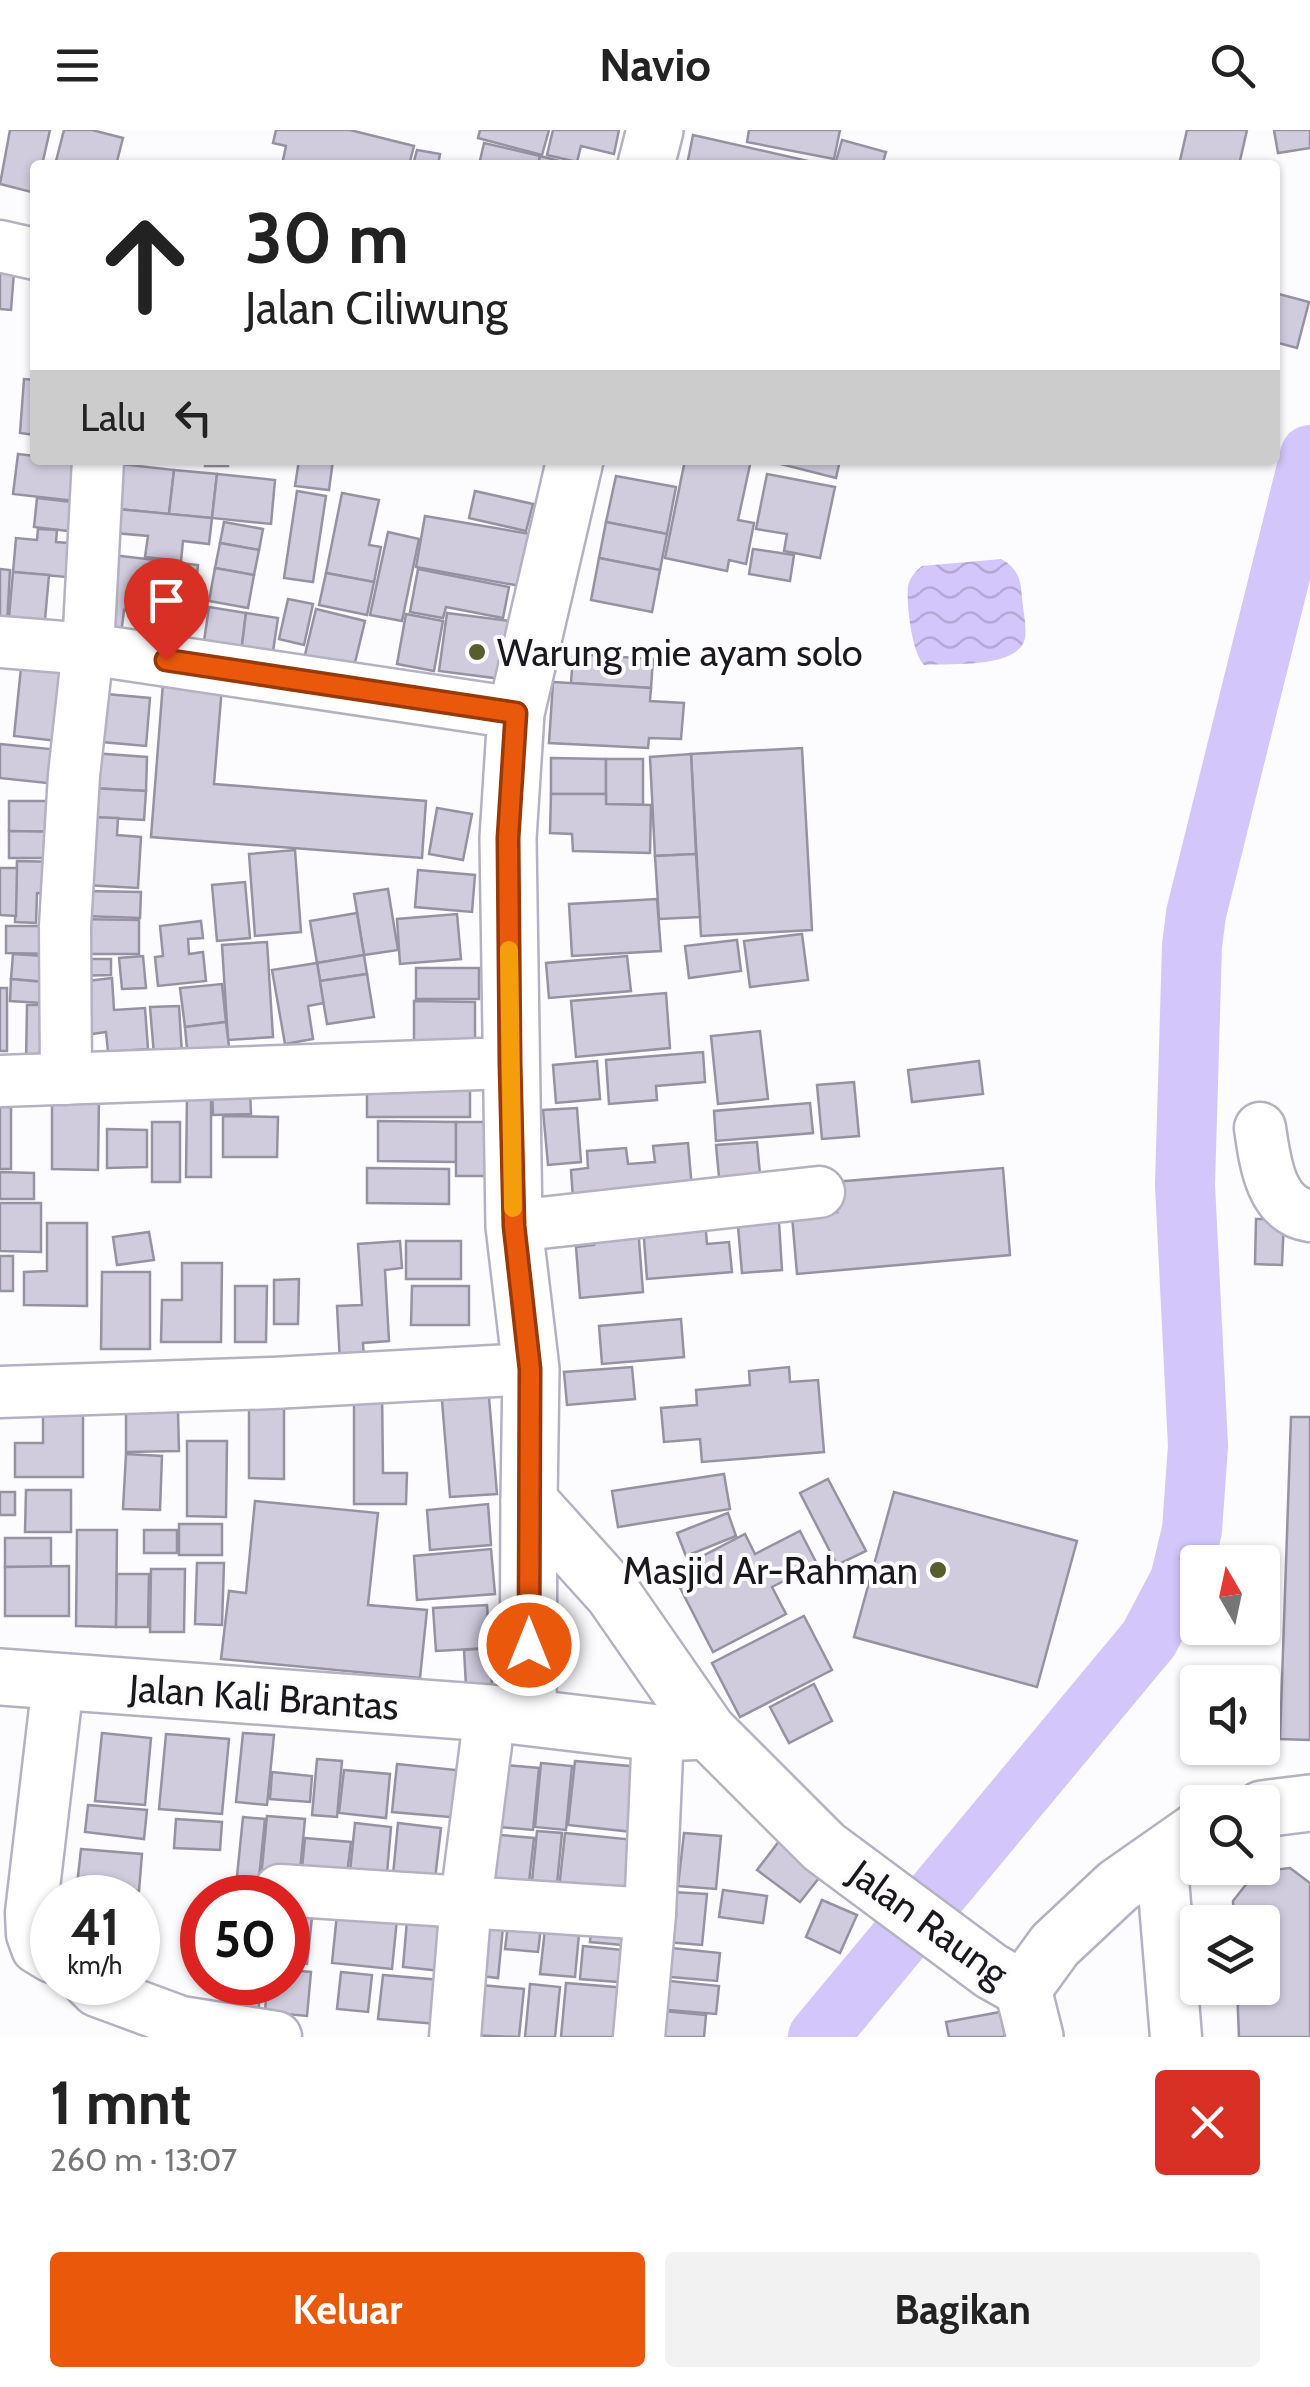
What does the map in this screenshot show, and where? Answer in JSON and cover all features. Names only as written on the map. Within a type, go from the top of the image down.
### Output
[{"type":"main road","points":[[647,160],[655,130]]},
{"type":"main road","points":[[509,1715],[529,1501],[530,1369],[514,1226],[508,838],[516,713],[574,465]]},
{"type":"main road","name":"Jalan Raung","points":[[529,1501],[614,1594],[683,1732],[1017,1999],[1055,1945],[1118,1886],[1179,1842]]},
{"type":"main road","name":"Jalan Kali Brantas","points":[[0,1676],[683,1732]]},
{"type":"main road","points":[[1280,1807],[1310,1803]]},
{"type":"street","points":[[0,246],[30,253]]},
{"type":"street","points":[[66,1079],[65,926],[74,776],[88,649],[98,465]]},
{"type":"street","points":[[0,642],[88,649],[516,713]]},
{"type":"street","points":[[0,1081],[510,1063]]},
{"type":"street","points":[[1260,1128],[1266,1171],[1275,1191],[1301,1215],[1310,1216]]},
{"type":"street","points":[[514,1226],[818,1192]]},
{"type":"street","points":[[0,1392],[530,1369]]},
{"type":"street","points":[[35,1875],[58,1683]]},
{"type":"street","points":[[454,2037],[466,1901],[509,1715]]},
{"type":"street","points":[[639,2037],[650,1914],[683,1732]]},
{"type":"street","points":[[1176,2037],[1179,1842]]},
{"type":"street","points":[[310,1892],[650,1914]]},
{"type":"street","points":[[135,2005],[181,2022],[276,2037]]},
{"type":"water","points":[[1001,559],[1018,575],[1021,586],[1025,638],[1020,648],[997,660],[924,665],[916,650],[909,616],[908,586],[914,574],[922,566]]},
{"type":"building","points":[[10,130],[50,130],[43,160],[30,160],[30,192],[0,184]]},
{"type":"building","points":[[64,130],[92,130],[123,138],[117,160],[56,160]]},
{"type":"building","points":[[276,130],[350,130],[414,146],[410,160],[283,160],[286,146],[273,143]]},
{"type":"building","points":[[480,130],[549,130],[542,155],[478,138]]},
{"type":"building","points":[[553,130],[619,130],[614,154],[581,146],[578,160],[547,155]]},
{"type":"building","points":[[749,130],[840,130],[834,159],[747,142]]},
{"type":"building","points":[[1187,130],[1247,130],[1240,160],[1180,160]]},
{"type":"building","points":[[1274,130],[1310,130],[1310,148],[1278,153]]},
{"type":"building","points":[[693,135],[804,160],[688,160]]},
{"type":"building","points":[[842,140],[886,152],[884,160],[836,160]]},
{"type":"building","points":[[484,143],[540,156],[539,160],[480,160]]},
{"type":"building","points":[[417,150],[440,154],[439,160],[414,160]]},
{"type":"building","points":[[0,258],[15,259],[11,310],[0,309]]},
{"type":"building","points":[[1280,294],[1309,302],[1297,348],[1280,343]]},
{"type":"building","points":[[24,379],[30,380],[30,434],[20,433]]},
{"type":"building","points":[[18,454],[30,455],[30,465],[89,465],[84,502],[13,494]]},
{"type":"building","points":[[112,465],[174,470],[169,514],[107,508]]},
{"type":"building","points":[[298,465],[332,465],[329,490],[295,486]]},
{"type":"building","points":[[684,465],[750,465],[738,520],[754,523],[746,564],[729,560],[727,571],[665,558]]},
{"type":"building","points":[[785,465],[839,465],[836,478]]},
{"type":"building","points":[[174,470],[217,474],[212,518],[169,514]]},
{"type":"building","points":[[217,474],[275,480],[271,524],[212,518]]},
{"type":"building","points":[[767,474],[835,487],[820,558],[784,551],[787,534],[756,529]]},
{"type":"building","points":[[616,476],[676,487],[667,534],[606,522]]},
{"type":"building","points":[[297,491],[326,496],[313,582],[284,578]]},
{"type":"building","points":[[475,491],[533,504],[526,531],[469,518]]},
{"type":"building","points":[[342,493],[379,500],[369,545],[381,547],[374,582],[326,573]]},
{"type":"building","points":[[37,498],[89,504],[85,533],[34,527]]},
{"type":"building","points":[[107,508],[212,518],[209,544],[183,541],[181,561],[145,557],[148,536],[104,532]]},
{"type":"building","points":[[425,516],[530,534],[520,586],[416,567]]},
{"type":"building","points":[[224,522],[263,529],[259,550],[220,543]]},
{"type":"building","points":[[606,522],[667,534],[660,570],[599,558]]},
{"type":"building","points":[[38,529],[57,530],[56,542],[69,543],[66,577],[13,572],[16,538],[37,540]]},
{"type":"building","points":[[388,532],[419,539],[402,621],[370,615]]},
{"type":"building","points":[[220,543],[259,550],[254,575],[215,568]]},
{"type":"building","points":[[753,549],[794,555],[790,581],[749,574]]},
{"type":"building","points":[[104,554],[198,565],[192,618],[124,610],[121,635],[94,632]]},
{"type":"building","points":[[599,558],[660,570],[652,612],[591,600]]},
{"type":"building","points":[[215,568],[254,575],[248,608],[209,601]]},
{"type":"building","points":[[0,569],[10,570],[7,624],[0,624]]},
{"type":"building","points":[[418,569],[509,587],[503,618],[446,607],[443,618],[410,612]]},
{"type":"building","points":[[13,572],[49,575],[44,631],[8,628]]},
{"type":"building","points":[[326,573],[374,582],[367,615],[319,605]]},
{"type":"building","points":[[288,599],[313,604],[304,645],[279,639]]},
{"type":"building","points":[[209,607],[246,613],[241,653],[203,648]]},
{"type":"building","points":[[316,609],[365,621],[352,675],[303,663]]},
{"type":"building","points":[[246,613],[278,618],[272,658],[241,653]]},
{"type":"building","points":[[447,613],[510,621],[502,679],[439,671]]},
{"type":"building","points":[[406,614],[443,621],[434,671],[397,664]]},
{"type":"building","points":[[573,654],[653,659],[651,688],[571,683]]},
{"type":"building","points":[[22,658],[66,662],[58,741],[14,736]]},
{"type":"building","points":[[164,670],[223,674],[214,784],[426,801],[422,858],[151,837]]},
{"type":"building","points":[[553,682],[651,688],[650,701],[684,703],[681,739],[649,738],[648,748],[549,743]]},
{"type":"building","points":[[106,694],[150,698],[146,746],[102,742]]},
{"type":"building","points":[[0,744],[60,750],[56,784],[0,778]]},
{"type":"building","points":[[802,748],[812,930],[701,936],[691,754]]},
{"type":"building","points":[[92,753],[147,757],[146,791],[90,788]]},
{"type":"building","points":[[691,754],[696,854],[655,856],[650,757]]},
{"type":"building","points":[[551,758],[606,759],[606,794],[551,794]]},
{"type":"building","points":[[606,759],[643,759],[643,805],[606,804]]},
{"type":"building","points":[[90,788],[146,791],[144,820],[89,817]]},
{"type":"building","points":[[551,794],[606,794],[606,804],[651,805],[650,853],[573,851],[572,834],[550,833]]},
{"type":"building","points":[[9,801],[51,801],[51,832],[9,831]]},
{"type":"building","points":[[437,808],[472,814],[463,860],[429,854]]},
{"type":"building","points":[[89,817],[118,818],[117,835],[141,837],[138,888],[85,885]]},
{"type":"building","points":[[9,831],[68,832],[68,858],[9,858]]},
{"type":"building","points":[[295,850],[301,932],[255,936],[249,854]]},
{"type":"building","points":[[696,854],[700,917],[659,919],[655,856]]},
{"type":"building","points":[[17,861],[60,862],[59,894],[37,893],[36,923],[15,922]]},
{"type":"building","points":[[0,868],[17,868],[16,916],[0,915]]},
{"type":"building","points":[[418,870],[475,875],[472,912],[415,907]]},
{"type":"building","points":[[245,882],[250,938],[217,941],[212,885]]},
{"type":"building","points":[[388,889],[398,950],[364,955],[354,894]]},
{"type":"building","points":[[85,891],[141,892],[140,918],[84,916]]},
{"type":"building","points":[[657,899],[661,951],[572,956],[569,904]]},
{"type":"building","points":[[357,913],[364,955],[317,963],[310,921]]},
{"type":"building","points":[[457,914],[461,959],[400,964],[397,919]]},
{"type":"building","points":[[75,919],[139,920],[139,954],[75,954]]},
{"type":"building","points":[[201,921],[203,938],[188,939],[189,954],[203,952],[206,981],[158,986],[155,957],[163,956],[160,926]]},
{"type":"building","points":[[6,926],[55,926],[55,954],[6,953]]},
{"type":"building","points":[[802,934],[808,980],[750,987],[744,941]]},
{"type":"building","points":[[737,940],[741,971],[689,978],[685,946]]},
{"type":"building","points":[[267,942],[273,1037],[228,1040],[222,945]]},
{"type":"building","points":[[13,954],[59,957],[58,983],[11,979]]},
{"type":"building","points":[[364,955],[367,974],[320,981],[317,963]]},
{"type":"building","points":[[143,956],[146,988],[122,989],[119,958]]},
{"type":"building","points":[[627,956],[631,991],[549,998],[546,963]]},
{"type":"building","points":[[74,959],[111,959],[111,975],[74,976]]},
{"type":"building","points":[[317,963],[324,1003],[308,1006],[313,1039],[285,1044],[272,970]]},
{"type":"building","points":[[416,968],[479,968],[479,999],[416,999]]},
{"type":"building","points":[[367,974],[374,1017],[327,1024],[320,981]]},
{"type":"building","points":[[112,978],[114,1010],[145,1008],[148,1049],[108,1052],[106,1032],[92,1034],[87,981]]},
{"type":"building","points":[[11,979],[43,982],[41,1003],[10,1001]]},
{"type":"building","points":[[222,984],[226,1022],[185,1027],[180,988]]},
{"type":"building","points":[[0,988],[7,988],[7,1051],[0,1051]]},
{"type":"building","points":[[666,993],[670,1048],[576,1057],[571,1001]]},
{"type":"building","points":[[414,1001],[475,1002],[475,1043],[414,1043]]},
{"type":"building","points":[[27,1005],[59,1005],[58,1063],[26,1063]]},
{"type":"building","points":[[179,1006],[182,1054],[154,1055],[150,1007]]},
{"type":"building","points":[[226,1022],[230,1055],[188,1060],[185,1027]]},
{"type":"building","points":[[760,1031],[768,1099],[718,1104],[711,1036]]},
{"type":"building","points":[[703,1052],[705,1082],[656,1086],[657,1100],[609,1104],[606,1060]]},
{"type":"building","points":[[597,1061],[600,1099],[556,1103],[553,1065]]},
{"type":"building","points":[[979,1061],[983,1094],[912,1102],[908,1070]]},
{"type":"building","points":[[367,1082],[470,1082],[470,1117],[367,1117]]},
{"type":"building","points":[[854,1082],[859,1136],[822,1139],[817,1085]]},
{"type":"building","points":[[250,1089],[251,1114],[213,1115],[212,1090]]},
{"type":"building","points":[[187,1095],[211,1095],[211,1177],[186,1177]]},
{"type":"building","points":[[52,1097],[99,1097],[98,1170],[52,1169]]},
{"type":"building","points":[[810,1103],[813,1133],[716,1141],[714,1111]]},
{"type":"building","points":[[0,1107],[11,1107],[11,1169],[0,1169]]},
{"type":"building","points":[[577,1108],[581,1162],[548,1165],[543,1110]]},
{"type":"building","points":[[223,1116],[278,1117],[277,1157],[223,1157]]},
{"type":"building","points":[[378,1121],[456,1122],[456,1162],[378,1161]]},
{"type":"building","points":[[152,1122],[180,1122],[180,1182],[152,1182]]},
{"type":"building","points":[[456,1122],[492,1122],[492,1176],[456,1176]]},
{"type":"building","points":[[107,1129],[147,1130],[147,1167],[107,1168]]},
{"type":"building","points":[[757,1142],[761,1185],[720,1188],[716,1145]]},
{"type":"building","points":[[688,1143],[692,1189],[573,1199],[571,1170],[588,1168],[587,1151],[626,1148],[628,1164],[655,1162],[653,1146]]},
{"type":"building","points":[[367,1168],[449,1169],[449,1204],[367,1203]]},
{"type":"building","points":[[1003,1168],[1010,1255],[797,1274],[792,1216],[837,1212],[834,1182]]},
{"type":"building","points":[[0,1172],[34,1173],[34,1199],[0,1199]]},
{"type":"building","points":[[0,1203],[41,1203],[41,1252],[0,1251]]},
{"type":"building","points":[[1256,1219],[1284,1219],[1282,1265],[1255,1264]]},
{"type":"building","points":[[705,1220],[707,1244],[729,1242],[732,1272],[647,1279],[643,1226]]},
{"type":"building","points":[[779,1222],[782,1270],[742,1273],[738,1226]]},
{"type":"building","points":[[47,1223],[87,1223],[87,1306],[24,1305],[24,1272],[47,1271]]},
{"type":"building","points":[[638,1227],[643,1292],[580,1298],[576,1247],[594,1245],[593,1231]]},
{"type":"building","points":[[149,1232],[154,1260],[117,1265],[113,1237]]},
{"type":"building","points":[[400,1241],[402,1268],[385,1270],[389,1341],[363,1343],[364,1362],[340,1363],[337,1306],[362,1305],[358,1244]]},
{"type":"building","points":[[406,1241],[461,1241],[461,1279],[406,1279]]},
{"type":"building","points":[[0,1256],[13,1256],[13,1291],[0,1291]]},
{"type":"building","points":[[182,1263],[222,1263],[221,1342],[161,1342],[162,1300],[182,1300]]},
{"type":"building","points":[[102,1272],[150,1272],[150,1349],[101,1349]]},
{"type":"building","points":[[299,1279],[298,1324],[274,1324],[274,1280]]},
{"type":"building","points":[[235,1286],[267,1286],[266,1342],[235,1342]]},
{"type":"building","points":[[412,1286],[469,1286],[469,1325],[411,1325]]},
{"type":"building","points":[[681,1319],[684,1357],[602,1364],[599,1326]]},
{"type":"building","points":[[632,1367],[635,1399],[567,1405],[564,1372]]},
{"type":"building","points":[[789,1367],[790,1382],[818,1380],[824,1452],[702,1462],[700,1439],[664,1442],[661,1408],[697,1405],[696,1390],[750,1385],[749,1371]]},
{"type":"building","points":[[488,1385],[497,1494],[450,1497],[441,1389]]},
{"type":"building","points":[[354,1388],[382,1388],[383,1473],[407,1473],[406,1504],[354,1504]]},
{"type":"building","points":[[126,1398],[161,1412],[178,1412],[179,1451],[126,1452]]},
{"type":"building","points":[[249,1406],[284,1406],[284,1479],[249,1478]]},
{"type":"building","points":[[43,1411],[83,1411],[83,1477],[15,1477],[15,1443],[43,1443]]},
{"type":"building","points":[[1291,1417],[1310,1417],[1310,1740],[1280,1739]]},
{"type":"building","points":[[187,1441],[227,1441],[226,1517],[187,1516]]},
{"type":"building","points":[[126,1454],[162,1456],[160,1510],[123,1509]]},
{"type":"building","points":[[724,1474],[730,1509],[618,1527],[612,1491]]},
{"type":"building","points":[[828,1479],[866,1551],[837,1565],[800,1493]]},
{"type":"building","points":[[26,1490],[71,1490],[71,1532],[25,1532]]},
{"type":"building","points":[[0,1492],[15,1492],[15,1515],[0,1515]]},
{"type":"building","points":[[894,1492],[1077,1541],[1037,1687],[854,1637]]},
{"type":"building","points":[[255,1501],[378,1513],[368,1605],[427,1610],[420,1678],[221,1659],[229,1591],[246,1593]]},
{"type":"building","points":[[488,1504],[491,1545],[430,1550],[427,1510]]},
{"type":"building","points":[[728,1513],[736,1536],[686,1556],[677,1533]]},
{"type":"building","points":[[179,1524],[222,1524],[222,1555],[179,1555]]},
{"type":"building","points":[[77,1530],[117,1530],[116,1627],[76,1626]]},
{"type":"building","points":[[144,1530],[177,1530],[177,1553],[144,1553]]},
{"type":"building","points":[[800,1531],[817,1564],[772,1587],[786,1614],[713,1652],[672,1572],[745,1534],[755,1554]]},
{"type":"building","points":[[5,1538],[51,1538],[51,1567],[5,1567]]},
{"type":"building","points":[[491,1549],[495,1594],[417,1600],[414,1556]]},
{"type":"building","points":[[197,1563],[224,1563],[222,1625],[195,1624]]},
{"type":"building","points":[[69,1566],[69,1616],[5,1616],[5,1567]]},
{"type":"building","points":[[151,1569],[185,1569],[184,1632],[150,1632]]},
{"type":"building","points":[[117,1574],[149,1574],[148,1627],[116,1627]]},
{"type":"building","points":[[487,1605],[490,1648],[436,1651],[433,1608]]},
{"type":"building","points":[[804,1616],[832,1670],[740,1717],[712,1663]]},
{"type":"building","points":[[490,1648],[492,1685],[466,1686],[464,1650]]},
{"type":"building","points":[[814,1684],[832,1721],[789,1743],[770,1707]]},
{"type":"building","points":[[102,1733],[151,1738],[145,1805],[95,1801]]},
{"type":"building","points":[[243,1733],[274,1735],[267,1805],[236,1802]]},
{"type":"building","points":[[166,1734],[229,1739],[222,1814],[159,1809]]},
{"type":"building","points":[[317,1759],[342,1761],[337,1817],[312,1815]]},
{"type":"building","points":[[575,1761],[640,1767],[633,1832],[568,1825]]},
{"type":"building","points":[[541,1763],[572,1766],[566,1830],[535,1827]]},
{"type":"building","points":[[397,1764],[466,1771],[461,1818],[392,1812]]},
{"type":"building","points":[[494,1764],[539,1768],[533,1830],[488,1826]]},
{"type":"building","points":[[344,1770],[390,1774],[386,1818],[339,1813]]},
{"type":"building","points":[[272,1772],[312,1776],[310,1802],[270,1799]]},
{"type":"building","points":[[88,1805],[147,1810],[144,1839],[85,1832]]},
{"type":"building","points":[[267,1816],[305,1819],[300,1875],[261,1875]]},
{"type":"building","points":[[243,1817],[265,1819],[259,1875],[237,1875]]},
{"type":"building","points":[[176,1819],[222,1822],[220,1850],[174,1848]]},
{"type":"building","points":[[355,1823],[391,1827],[386,1885],[349,1881]]},
{"type":"building","points":[[398,1823],[441,1828],[435,1879],[393,1875]]},
{"type":"building","points":[[537,1831],[562,1833],[556,1894],[531,1891]]},
{"type":"building","points":[[565,1833],[635,1840],[629,1896],[559,1889]]},
{"type":"building","points":[[684,1833],[721,1836],[716,1889],[678,1886]]},
{"type":"building","points":[[489,1834],[534,1838],[529,1882],[484,1877]]},
{"type":"building","points":[[305,1838],[351,1842],[346,1883],[301,1875]]},
{"type":"building","points":[[780,1840],[823,1873],[800,1902],[757,1870]]},
{"type":"building","points":[[81,1849],[142,1854],[140,1875],[78,1875]]},
{"type":"building","points":[[1290,1868],[1310,1883],[1310,2037],[1239,2037],[1238,2005],[1280,2005],[1280,1905],[1233,1905],[1233,1901],[1246,1885],[1280,1885],[1280,1869]]},
{"type":"building","points":[[723,1890],[767,1896],[763,1923],[719,1917]]},
{"type":"building","points":[[672,1892],[707,1894],[702,1945],[667,1942]]},
{"type":"building","points":[[822,1900],[857,1915],[840,1953],[806,1937]]},
{"type":"building","points":[[338,1904],[398,1909],[392,1969],[332,1963]]},
{"type":"building","points":[[408,1909],[456,1914],[451,1972],[403,1967]]},
{"type":"building","points":[[470,1914],[504,1917],[498,1978],[464,1974]]},
{"type":"building","points":[[509,1916],[542,1919],[538,1952],[505,1949]]},
{"type":"building","points":[[592,1918],[635,1922],[633,1946],[590,1942]]},
{"type":"building","points":[[546,1920],[580,1923],[575,1977],[540,1974]]},
{"type":"building","points":[[583,1946],[633,1951],[630,1983],[580,1979]]},
{"type":"building","points":[[662,1947],[720,1953],[717,1981],[659,1976]]},
{"type":"building","points":[[341,1972],[372,1975],[368,2012],[337,2009]]},
{"type":"building","points":[[383,1975],[441,1980],[437,2024],[378,2019]]},
{"type":"building","points":[[660,1980],[719,1986],[716,2014],[656,2009]]},
{"type":"building","points":[[566,1983],[627,1988],[622,2037],[561,2037]]},
{"type":"building","points":[[471,1984],[524,1989],[519,2037],[466,2035]]},
{"type":"building","points":[[530,1984],[560,1987],[555,2037],[525,2037]]},
{"type":"building","points":[[222,2005],[259,2005],[258,2015],[221,2010]]},
{"type":"building","points":[[265,2005],[308,2005],[307,2016],[265,2012]]},
{"type":"building","points":[[652,2010],[706,2015],[704,2037],[649,2037]]},
{"type":"building","points":[[1000,2012],[1005,2037],[949,2037],[946,2022]]},
{"type":"waterway","points":[[818,2037],[1149,1639],[1180,1580],[1192,1530],[1198,1446],[1185,1185],[1192,946],[1196,914],[1310,455]]},
{"type":"slow traffic","points":[[509,950],[513,1208]]},
{"type":"place","name":"Warung mie ayam solo","points":[[477,652]]},
{"type":"place","name":"Masjid Ar-Rahman","points":[[938,1570]]},
{"type":"route","points":[[166,660],[516,713],[508,838],[510,1063],[514,1226],[530,1369],[529,1645]]}]
